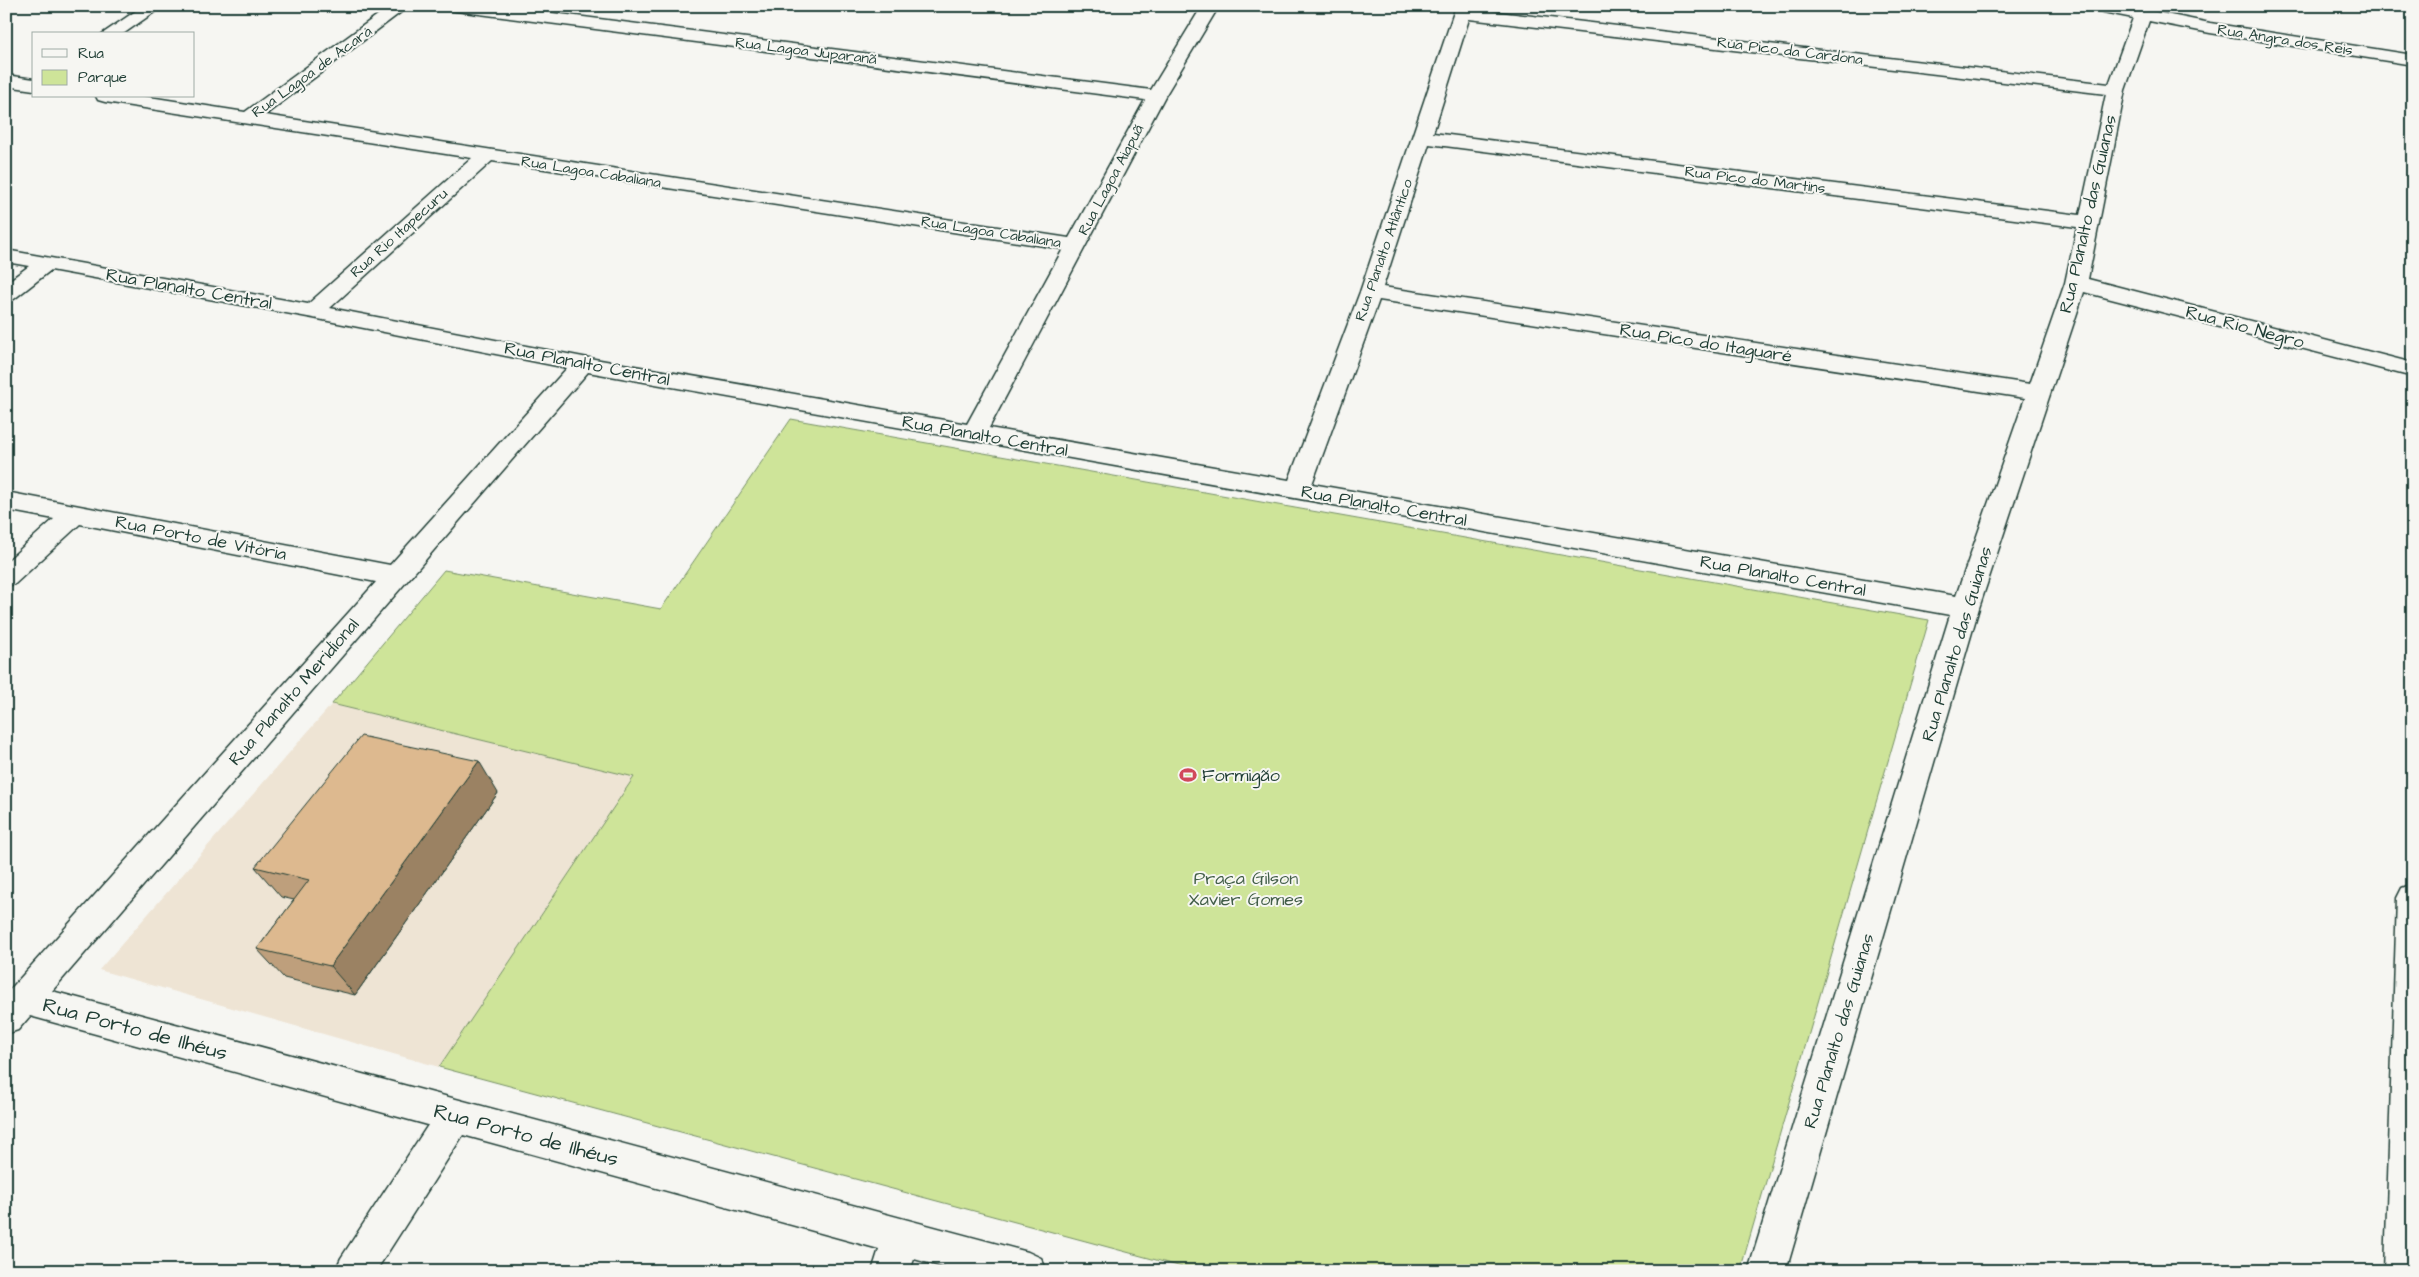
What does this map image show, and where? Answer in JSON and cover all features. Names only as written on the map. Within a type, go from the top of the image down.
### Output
[{"type":"street","points":[[114,32],[155,6]]},
{"type":"street","name":"Rua Lagoa de Acará","points":[[248,120],[401,6]]},
{"type":"street","name":"Rua Lagoa Juparanã","points":[[456,6],[1156,96]]},
{"type":"street","name":"Rua Lagoa Aiapuã","points":[[974,434],[1156,96],[1211,6]]},
{"type":"street","name":"Rua Angra dos Reis","points":[[2099,6],[2142,16],[2413,60]]},
{"type":"street","name":"Rua Pico da Cardona","points":[[1464,10],[2116,90]]},
{"type":"street","name":"Rua Planalto Atlântico","points":[[1297,491],[1371,292],[1464,10]]},
{"type":"street","name":"Rua Planalto das Guianas","points":[[1767,1271],[1966,608],[2076,283],[2116,90],[2142,16]]},
{"type":"street","points":[[6,80],[32,83]]},
{"type":"street","name":"Rua Lagoa Cabaliana","points":[[117,98],[248,120],[1077,245]]},
{"type":"street","name":"Rua Pico do Martins","points":[[1421,137],[2088,222]]},
{"type":"street","name":"Rua Rio Itapecuru","points":[[313,311],[486,156]]},
{"type":"street","name":"Rua Planalto Central","points":[[6,256],[313,311],[583,364],[1966,608]]},
{"type":"street","points":[[6,294],[47,263]]},
{"type":"street","name":"Rua Rio Negro","points":[[2076,283],[2413,370]]},
{"type":"street","name":"Rua Pico do Itaguaré","points":[[1371,292],[2040,393]]},
{"type":"street","name":"Rua Planalto Meridional","points":[[15,1009],[583,364]]},
{"type":"street","name":"Rua Porto de Vitória","points":[[6,501],[396,576]]},
{"type":"street","points":[[6,577],[75,514]]},
{"type":"street","points":[[2404,1271],[2413,898]]},
{"type":"street","name":"Rua Porto de Ilhéus","points":[[15,1009],[455,1115],[896,1254],[1028,1271]]},
{"type":"street","points":[[354,1271],[455,1115]]},
{"type":"shaded area","points":[[332,704],[634,777],[439,1067],[99,970]]},
{"type":"green space","name":"Praça Gilson Xavier Gomes","points":[[791,419],[1929,620],[1740,1271],[1197,1271],[439,1067],[634,777],[332,704],[444,570],[661,609]]},
{"type":"building","points":[[361,736],[479,761],[330,966],[257,949],[309,880],[255,867]]},
{"type":"place","name":"Formigão","points":[[1188,775]]}]
